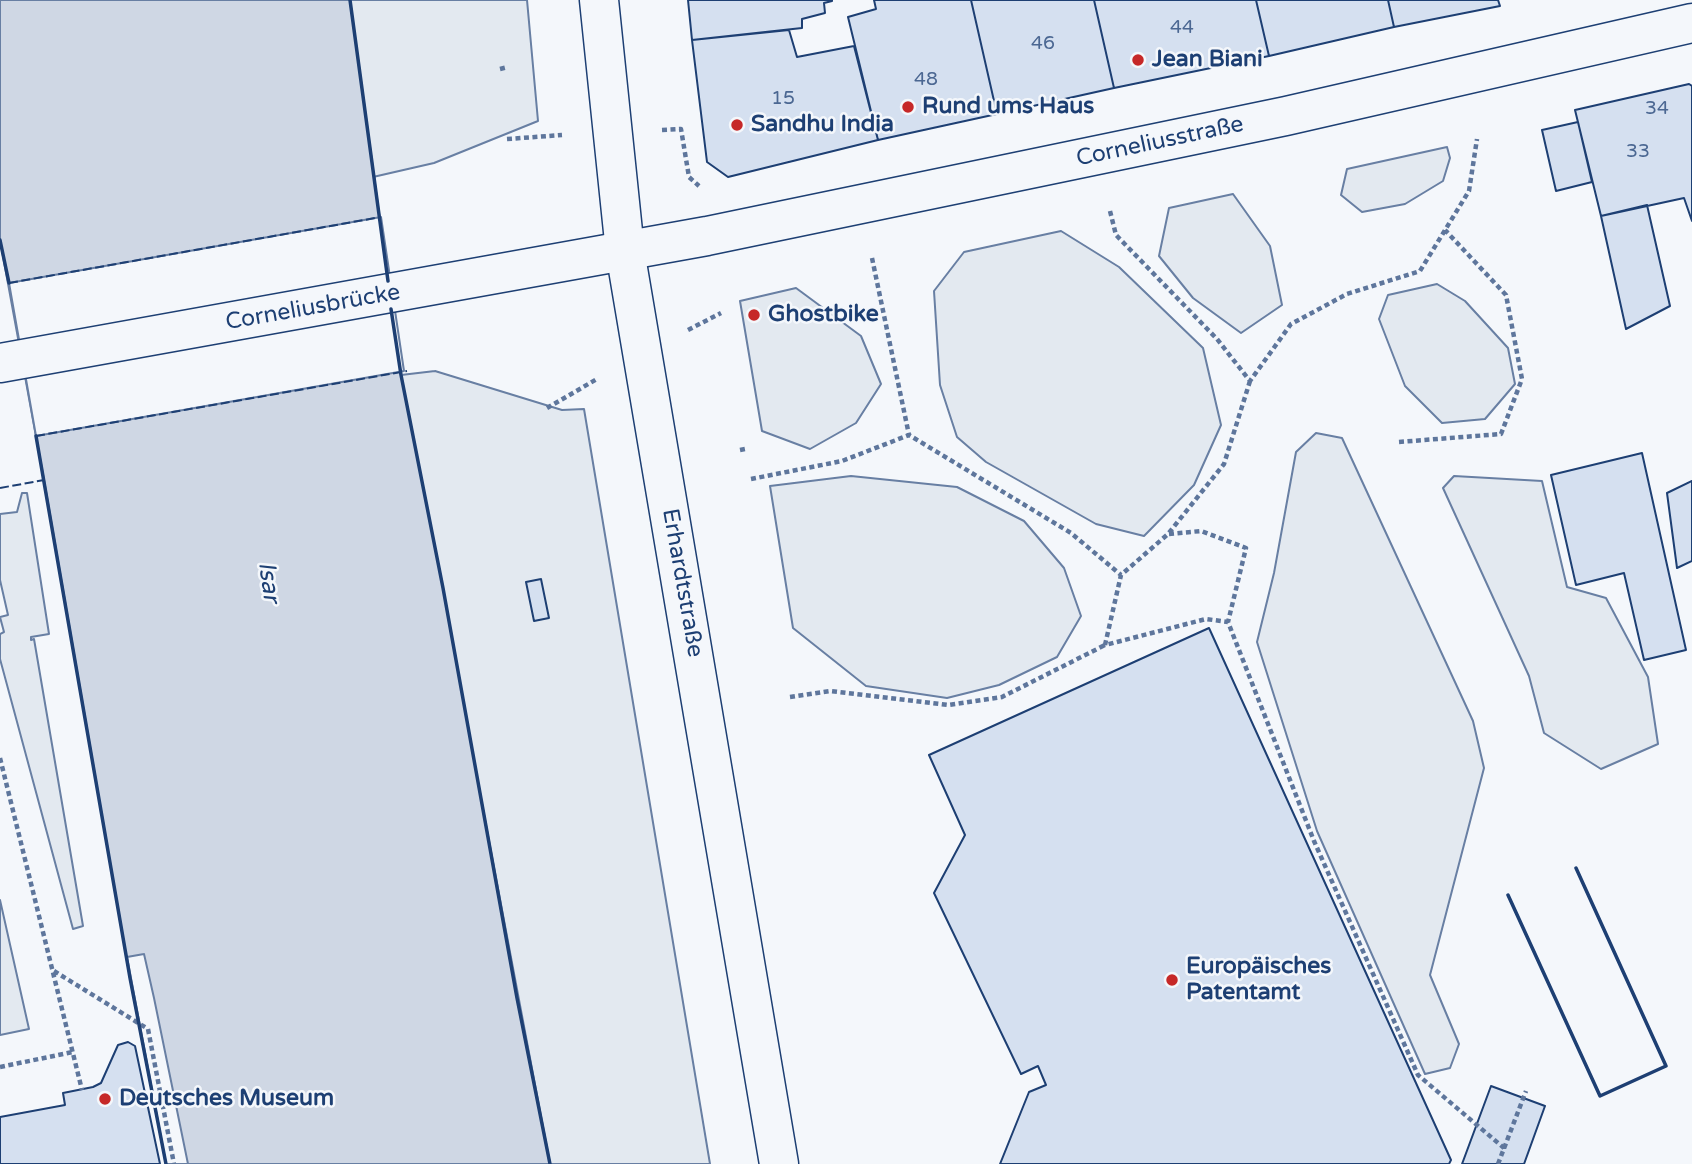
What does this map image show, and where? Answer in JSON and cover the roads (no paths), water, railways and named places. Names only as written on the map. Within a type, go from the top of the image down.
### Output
[{"type":"street","name":"Erhardtstraße","points":[[599,0],[625,251],[779,1164]]},
{"type":"street","name":"Corneliusstraße","points":[[625,251],[1286,116],[1692,23]]},
{"type":"street","name":"Corneliusbrücke","points":[[11,362],[625,251]]},
{"type":"water","name":"Isar","points":[[0,0],[350,0],[401,375],[550,1164],[166,1164],[130,978],[0,240]]},
{"type":"place","name":"Jean Biani","points":[[1138,60]]},
{"type":"place","name":"Rund ums Haus","points":[[908,107]]},
{"type":"place","name":"Sandhu India","points":[[737,125]]},
{"type":"place","name":"Ghostbike","points":[[754,315]]},
{"type":"place","name":"Europäisches Patentamt","points":[[1172,980]]},
{"type":"place","name":"Deutsches Museum","points":[[105,1099]]}]
